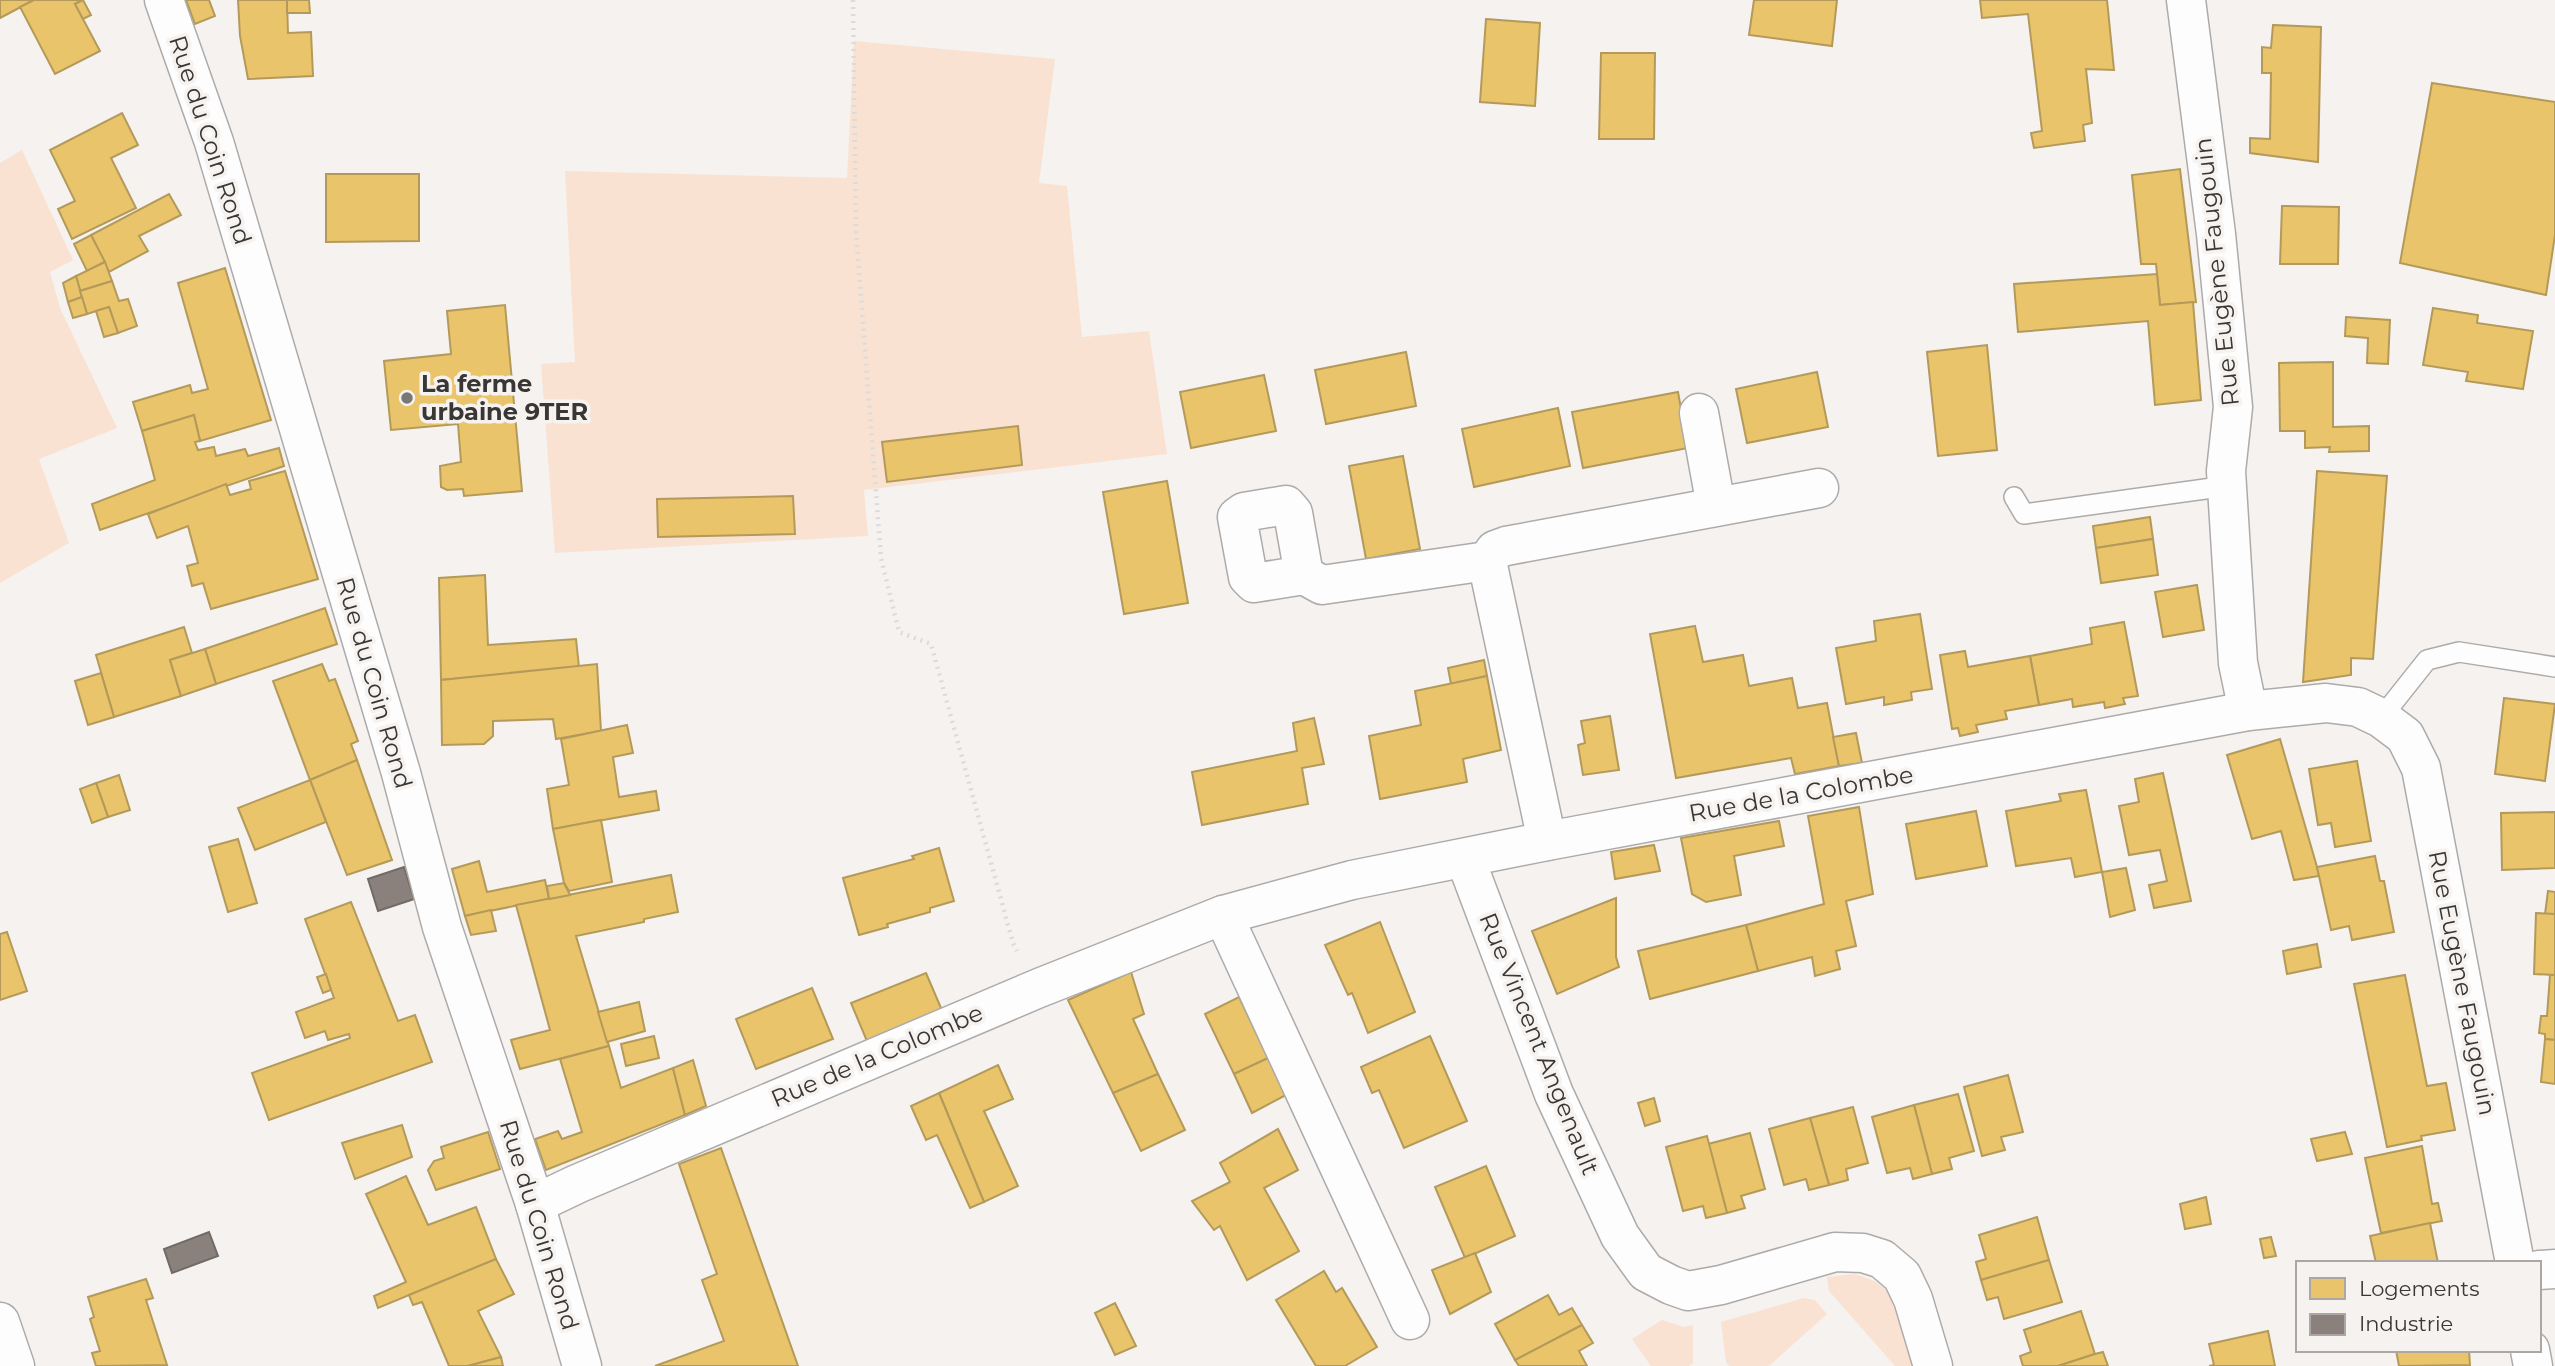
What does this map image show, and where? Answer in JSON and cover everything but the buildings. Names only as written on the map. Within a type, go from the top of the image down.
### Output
[{"type":"street","name":"Rue du Coin Rond","points":[[164,0],[222,169],[401,772],[442,928],[535,1204],[582,1366]]},
{"type":"street","name":"Rue Eugène Faugouin","points":[[2186,0],[2216,234],[2233,407],[2226,471],[2238,663],[2248,711]]},
{"type":"street","points":[[1699,413],[1716,506]]},
{"type":"street","points":[[1304,575],[1322,585],[1487,561],[1495,551],[1506,547],[1819,488]]},
{"type":"street","points":[[1487,561],[1547,841]]},
{"type":"street","name":"Rue de la Colombe","points":[[535,1204],[1039,988],[1223,915],[1352,880],[1547,841],[2248,711],[2326,704],[2358,707],[2381,718]]},
{"type":"street","name":"Rue Eugène Faugouin","points":[[2381,718],[2405,736],[2421,768],[2515,1261]]},
{"type":"street","name":"Rue Vincent Angenault","points":[[1465,858],[1554,1094],[1620,1236],[1646,1272],[1671,1285],[1688,1290],[1721,1285],[1835,1252],[1873,1256],[1882,1259],[1902,1276],[1913,1299],[1933,1366]]},
{"type":"street","points":[[1223,915],[1410,1320]]},
{"type":"street","points":[[0,1322],[15,1366]]},
{"type":"lane","points":[[2014,496],[2024,514],[2227,486]]},
{"type":"lane","points":[[2381,718],[2427,660],[2459,652],[2555,667]]},
{"type":"path","points":[[853,0],[856,232],[881,558],[899,632],[931,644],[1013,943],[1039,988]]},
{"type":"shaded area","points":[[854,41],[1055,59],[1039,183],[1067,186],[1082,337],[1149,331],[1167,454],[864,490],[868,536],[555,553],[541,364],[575,362],[565,171],[847,178]]},
{"type":"shaded area","points":[[22,150],[73,260],[50,272],[60,308],[117,428],[39,459],[69,543],[0,583],[0,163]]},
{"type":"shaded area","points":[[1854,1274],[1877,1283],[1890,1295],[1902,1325],[1913,1366],[1895,1366],[1829,1291],[1827,1277]]},
{"type":"shaded area","points":[[1804,1298],[1815,1300],[1827,1314],[1769,1366],[1729,1366],[1726,1362],[1721,1322]]},
{"type":"shaded area","points":[[1662,1320],[1684,1327],[1693,1325],[1693,1363],[1689,1366],[1651,1366],[1632,1339]]},
{"type":"place","name":"La ferme urbaine 9TER","points":[[407,398]]}]
